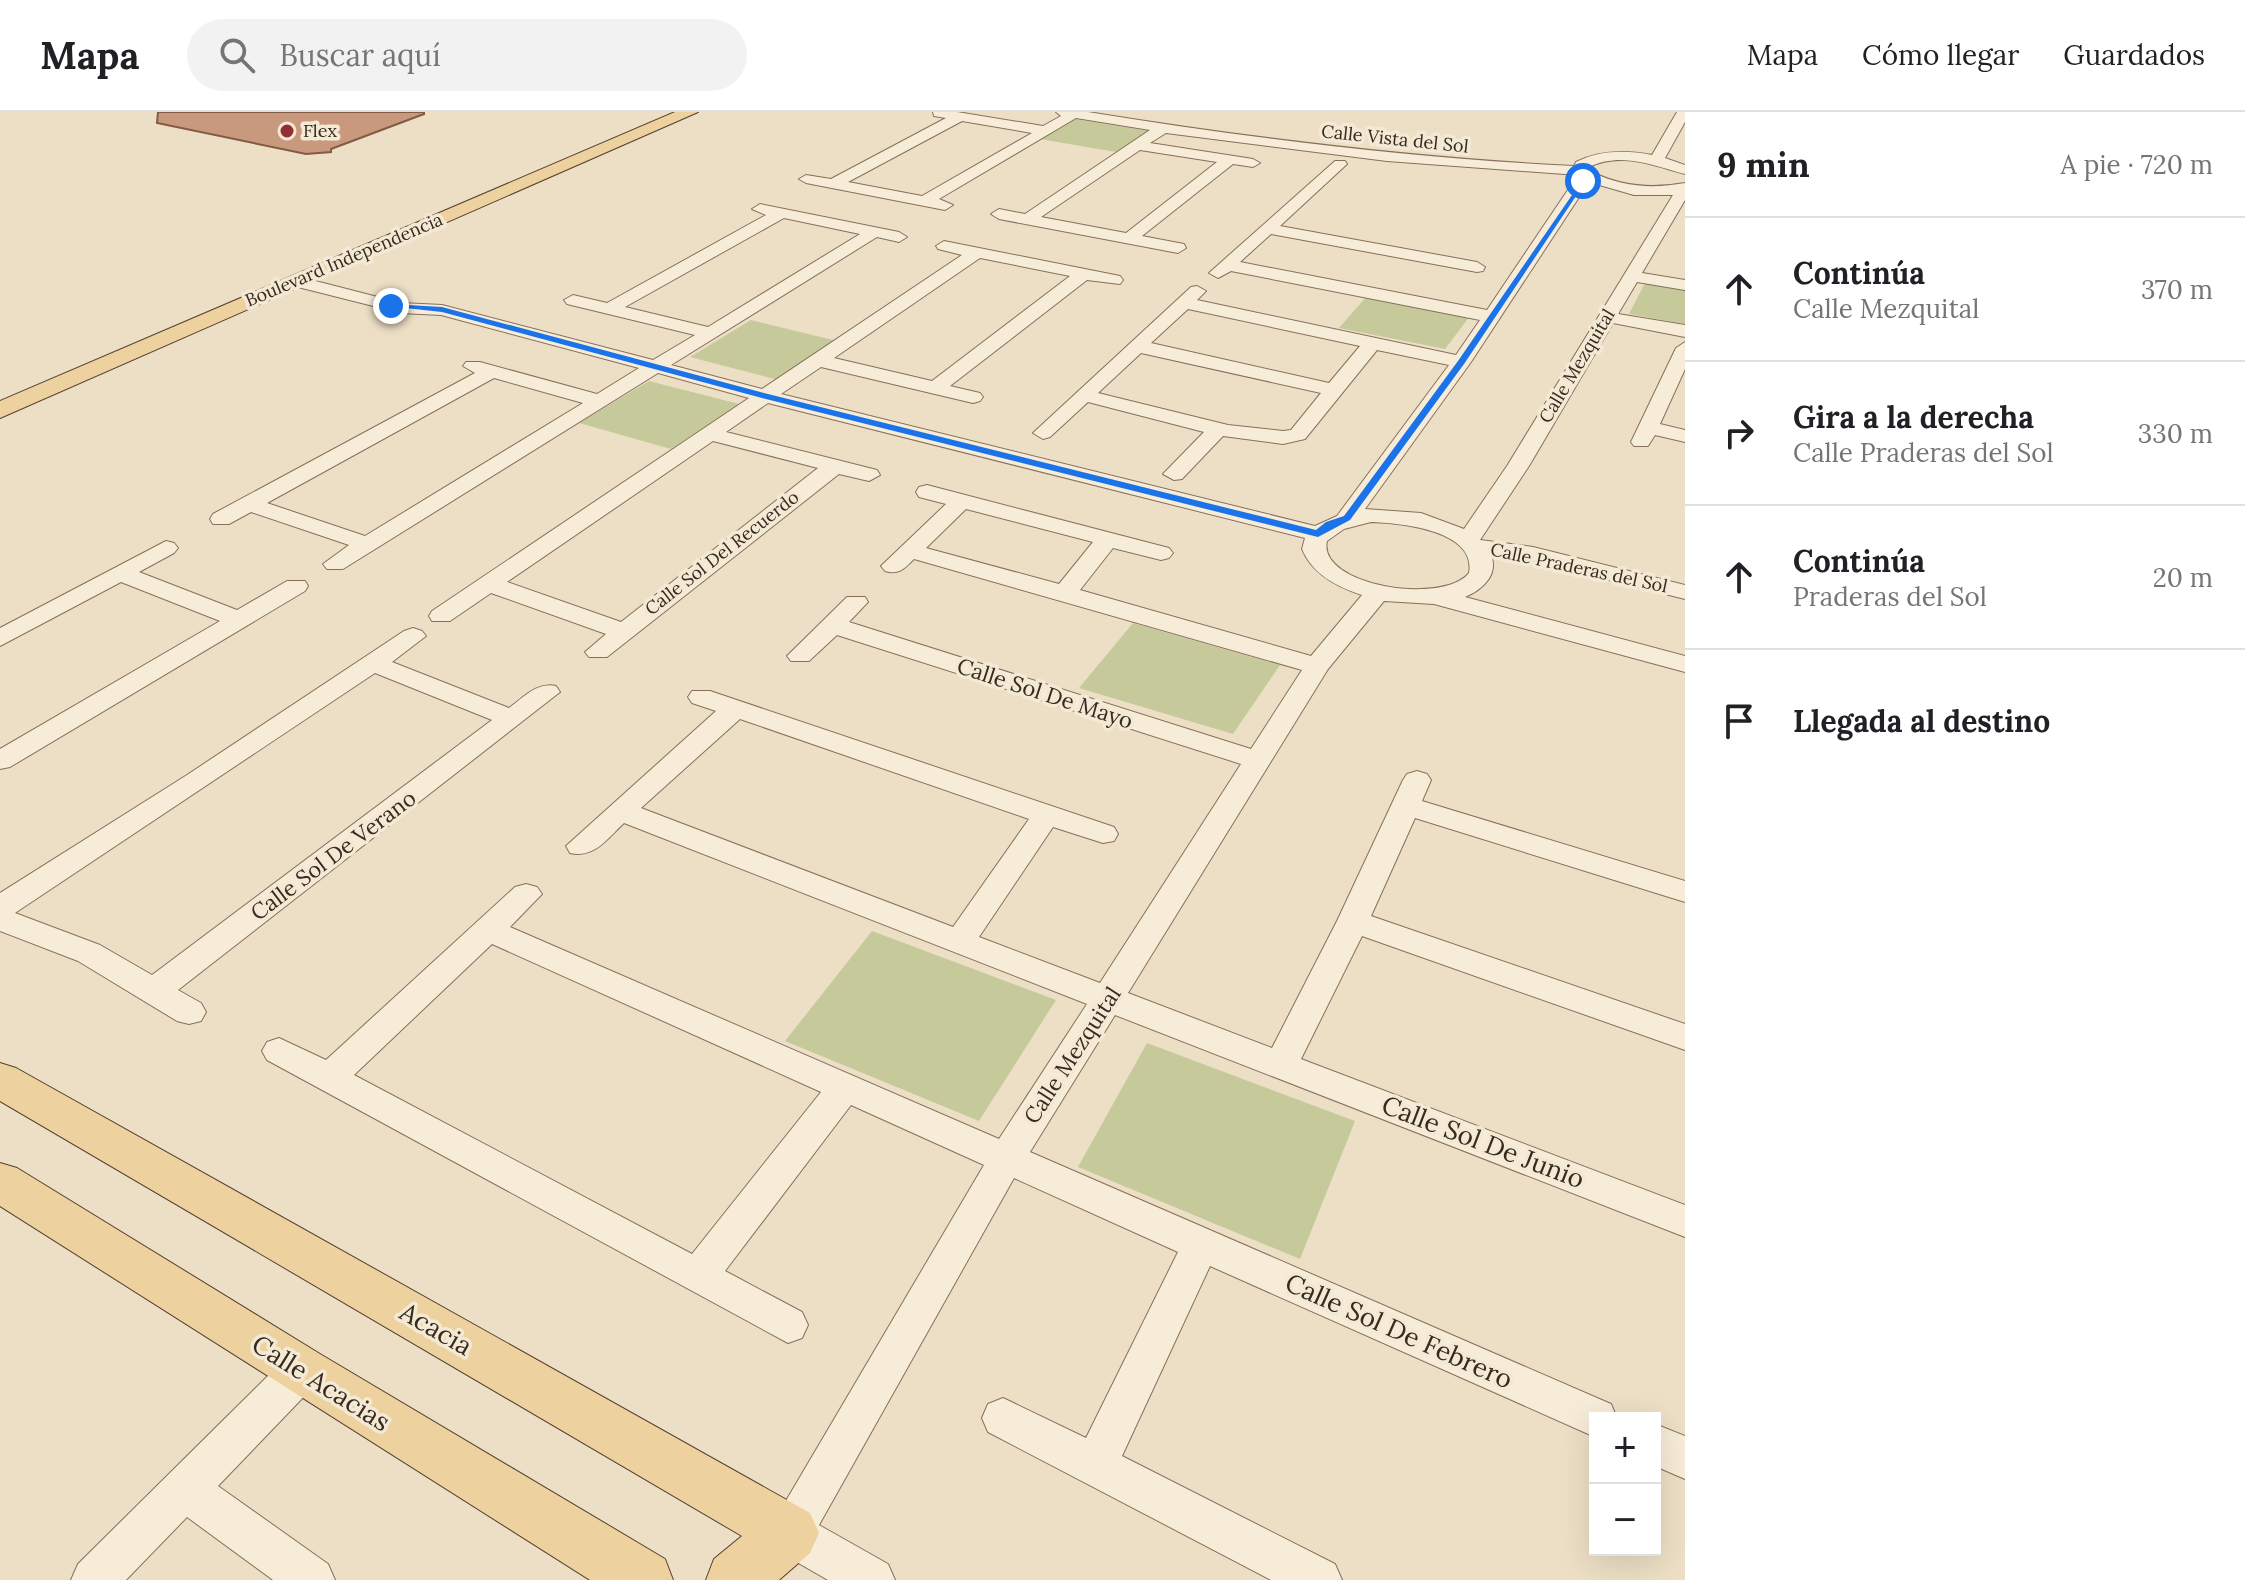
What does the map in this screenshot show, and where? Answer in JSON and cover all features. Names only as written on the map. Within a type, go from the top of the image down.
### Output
[{"type":"main road","points":[[447,194],[642,112]]},
{"type":"main road","name":"Boulevard Independencia","points":[[0,410],[689,112]]},
{"type":"main road","name":"Acacia","points":[[0,1080],[786,1557]]},
{"type":"main road","name":"Calle Acacias","points":[[0,1182],[301,1371],[644,1580]]},
{"type":"main road","name":"Calle Mezquital","points":[[735,1580],[786,1557]]},
{"type":"street","points":[[937,113],[1045,131]]},
{"type":"street","points":[[925,201],[1045,131],[1069,113]]},
{"type":"street","name":"Calle Vista del Sol","points":[[1069,113],[1393,158],[1584,173]]},
{"type":"street","points":[[833,184],[959,117]]},
{"type":"street","points":[[1656,161],[1682,120]]},
{"type":"street","points":[[1028,219],[1163,128]]},
{"type":"street","points":[[1137,145],[1253,163]]},
{"type":"street","points":[[1600,158],[1656,161],[1685,182],[1639,190],[1607,184],[1584,173],[1581,165],[1600,158]]},
{"type":"street","points":[[1129,239],[1230,159]]},
{"type":"street","points":[[1340,164],[1222,270],[1411,300],[1490,316]]},
{"type":"street","points":[[1471,544],[1483,559],[1484,572],[1476,583],[1460,592],[1438,597],[1408,597],[1352,584],[1331,572],[1318,559],[1313,546],[1318,534],[1329,524],[1347,518],[1461,362],[1584,173]]},
{"type":"street","points":[[806,179],[951,206]]},
{"type":"street","name":"Calle Mezquital","points":[[1471,544],[1685,182]]},
{"type":"street","points":[[760,209],[899,237]]},
{"type":"street","points":[[609,309],[780,214]]},
{"type":"street","points":[[999,214],[1178,248]]},
{"type":"street","points":[[1267,229],[1477,267]]},
{"type":"street","points":[[335,564],[873,233]]},
{"type":"street","points":[[944,246],[1114,280]]},
{"type":"street","points":[[441,616],[976,253]]},
{"type":"street","points":[[1411,300],[1440,261]]},
{"type":"street","points":[[320,270],[416,295],[442,310]]},
{"type":"street","points":[[935,388],[1084,274]]},
{"type":"street","points":[[1631,276],[1685,285]]},
{"type":"street","points":[[296,281],[391,306],[442,310],[765,396],[1318,534]]},
{"type":"street","points":[[1043,433],[1190,297],[1461,362]]},
{"type":"street","points":[[573,300],[710,333]]},
{"type":"street","points":[[1607,317],[1685,331]]},
{"type":"street","points":[[1084,395],[1219,428],[1270,438],[1292,438],[1298,435],[1372,343]]},
{"type":"street","points":[[1137,346],[1334,390]]},
{"type":"street","points":[[1685,348],[1678,378],[1644,435],[1685,436]]},
{"type":"street","points":[[818,360],[973,397]]},
{"type":"street","points":[[467,364],[598,401]]},
{"type":"street","points":[[221,519],[492,371]]},
{"type":"street","points":[[1174,474],[1219,428]]},
{"type":"street","name":"Calle Sol Del Recuerdo","points":[[711,434],[835,466]]},
{"type":"street","points":[[835,466],[869,475]]},
{"type":"street","name":"Calle Sol Del Recuerdo","points":[[487,583],[622,631],[835,466]]},
{"type":"street","points":[[927,492],[1161,553]]},
{"type":"street","points":[[962,501],[901,559],[1065,593],[1317,666]]},
{"type":"street","points":[[249,504],[367,544]]},
{"type":"street","name":"Calle Praderas del Sol","points":[[1347,518],[1397,516],[1436,525],[1471,544],[1533,554],[1685,592]]},
{"type":"street","points":[[1065,593],[1108,539]]},
{"type":"street","points":[[0,638],[166,548]]},
{"type":"street","points":[[119,573],[238,619]]},
{"type":"street","points":[[0,761],[296,586]]},
{"type":"street","name":"Calle Mezquital","points":[[786,1557],[1007,1158],[1317,666],[1378,592]]},
{"type":"street","points":[[1438,597],[1685,664]]},
{"type":"street","points":[[800,656],[856,602]]},
{"type":"street","name":"Calle Sol De Mayo","points":[[832,625],[1257,760]]},
{"type":"street","points":[[598,652],[622,631]]},
{"type":"street","points":[[0,908],[413,636]]},
{"type":"street","points":[[373,663],[510,718]]},
{"type":"street","name":"Calle Sol De Verano","points":[[154,991],[547,692]]},
{"type":"street","points":[[701,697],[1103,834]]},
{"type":"street","points":[[581,846],[735,709]]},
{"type":"street","points":[[1281,1064],[1353,921],[1411,793],[1685,892]]},
{"type":"street","name":"Calle Sol De Junio","points":[[620,811],[1685,1221]]},
{"type":"street","points":[[960,941],[1047,815]]},
{"type":"street","points":[[331,1076],[526,894]]},
{"type":"street","points":[[0,919],[89,953],[189,1012]]},
{"type":"street","points":[[1353,921],[1685,1037]]},
{"type":"street","name":"Calle Sol De Febrero","points":[[488,930],[1589,1415]]},
{"type":"street","points":[[279,1051],[331,1076],[788,1325]]},
{"type":"street","points":[[698,1276],[844,1088]]},
{"type":"street","points":[[1095,1465],[1201,1244]]},
{"type":"street","points":[[94,1580],[301,1371]]},
{"type":"street","points":[[1003,1418],[1319,1580]]},
{"type":"street","points":[[1661,1447],[1685,1458]]},
{"type":"street","points":[[185,1489],[312,1580]]},
{"type":"street","name":"Acacia","points":[[786,1557],[872,1580]]},
{"type":"green space","points":[[1075,119],[1149,131],[1116,152],[1040,139]]},
{"type":"green space","points":[[1645,283],[1685,290],[1685,324],[1629,314]]},
{"type":"green space","points":[[1367,296],[1470,316],[1445,349],[1339,328]]},
{"type":"green space","points":[[751,320],[837,341],[778,380],[690,357]]},
{"type":"green space","points":[[649,381],[739,404],[671,449],[579,423]]},
{"type":"green space","points":[[1133,623],[1280,665],[1233,734],[1079,688]]},
{"type":"green space","points":[[872,931],[1056,1000],[979,1121],[785,1041]]},
{"type":"green space","points":[[1147,1043],[1355,1121],[1300,1259],[1078,1167]]},
{"type":"building","name":"Flex","points":[[158,112],[424,114],[331,149],[331,152],[306,154],[157,123]]},
{"type":"place","name":"Flex","points":[[287,131]]},
{"type":"route","points":[[391,306],[442,310],[765,396],[1318,534],[1329,524],[1347,518],[1461,362],[1583,181]]}]
